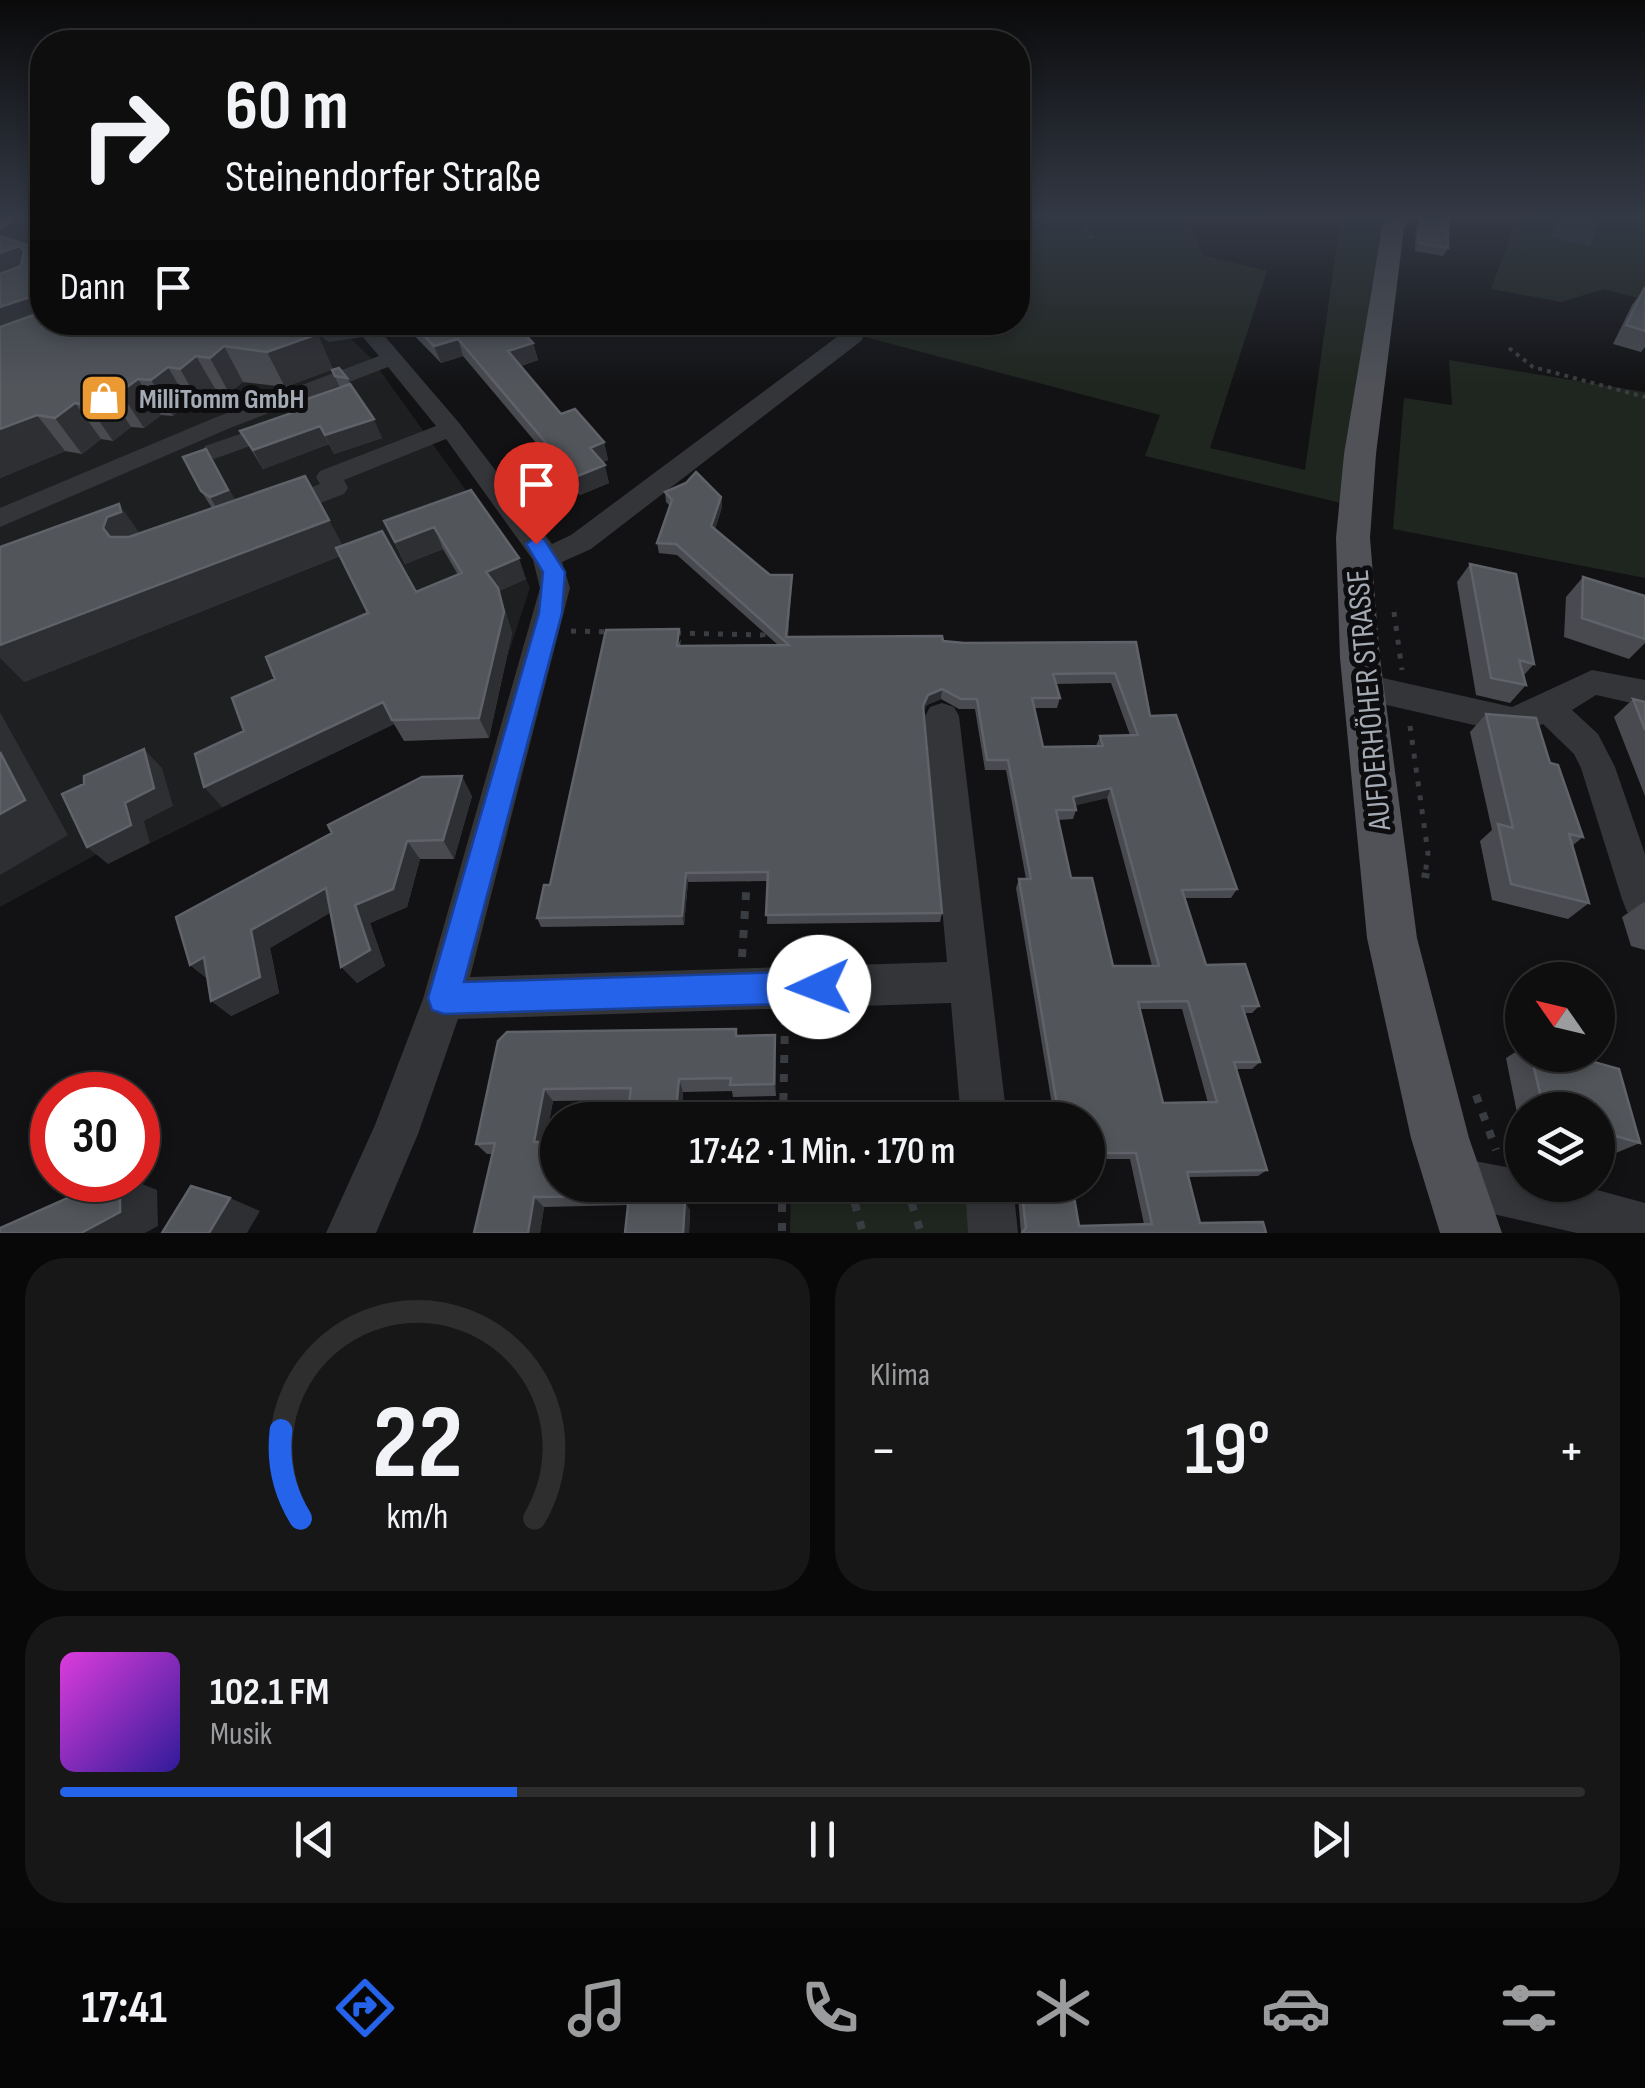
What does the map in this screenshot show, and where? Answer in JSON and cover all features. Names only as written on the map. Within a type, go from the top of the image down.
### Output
[{"type":"main road","name":"AUFDERHÖHER STRASSE","points":[[1386,273],[1360,454],[1353,538],[1385,692],[1392,938],[1462,1207]]},
{"type":"street","points":[[328,335],[379,343],[547,558],[555,588],[444,998],[395,1134],[351,1233]]},
{"type":"street","points":[[547,558],[594,534],[853,336]]},
{"type":"street","points":[[323,356],[379,343]]},
{"type":"street","points":[[214,451],[292,423],[308,407],[304,402],[379,343]]},
{"type":"street","points":[[0,518],[222,423],[379,343]]},
{"type":"street","points":[[249,520],[334,488],[328,476],[450,429]]},
{"type":"street","points":[[1385,692],[1502,720],[1522,720],[1592,682],[1645,693]]},
{"type":"street","points":[[1548,708],[1586,744],[1598,767],[1641,899]]},
{"type":"street","points":[[942,716],[982,1102]]},
{"type":"street","points":[[444,998],[970,982]]},
{"type":"street","name":"AUFDERHÖHER STRASSE","points":[[1462,1207],[1505,1193]]},
{"type":"street","points":[[990,1202],[993,1233]]},
{"type":"street","name":"AUFDERHÖHER STRASSE","points":[[1551,1202],[1645,1228]]},
{"type":"path","points":[[1509,348],[1534,367],[1645,397]]},
{"type":"path","points":[[1392,602],[1385,692],[1428,852],[1423,888]]},
{"type":"path","points":[[545,631],[624,632]]},
{"type":"path","points":[[664,633],[762,635],[760,670]]},
{"type":"path","points":[[740,990],[748,874]]},
{"type":"path","points":[[783,1102],[785,988]]},
{"type":"path","points":[[1474,1090],[1505,1175]]},
{"type":"path","points":[[782,1202],[782,1233]]},
{"type":"path","points":[[857,1202],[863,1233]]},
{"type":"path","points":[[911,1202],[921,1233]]},
{"type":"shaded area","points":[[0,273],[30,273],[30,335],[347,335],[371,358],[521,567],[530,588],[503,670],[108,864],[101,852],[0,907]]},
{"type":"shaded area","points":[[1030,273],[1267,273],[1210,448],[1305,470],[1333,273],[1375,273],[1341,503],[1145,456],[1160,415],[861,336],[1030,335]]},
{"type":"shaded area","points":[[1497,273],[1645,273],[1645,300],[1604,289],[1561,302],[1491,289]]},
{"type":"shaded area","points":[[1449,360],[1645,392],[1645,578],[1393,529],[1404,398],[1452,405]]},
{"type":"shaded area","points":[[791,1202],[976,1202],[978,1233],[790,1233]]},
{"type":"building","points":[[30,273],[30,297],[0,307],[0,274]]},
{"type":"building","points":[[1645,287],[1645,331],[1626,325]]},
{"type":"building","points":[[30,316],[30,335],[315,335],[267,352],[224,346],[210,358],[196,356],[180,369],[168,367],[151,380],[138,379],[120,392],[107,390],[88,405],[75,403],[55,418],[37,415],[0,429],[0,327]]},
{"type":"building","points":[[423,335],[525,335],[533,343],[508,351],[561,414],[575,409],[604,442],[590,448],[605,465],[575,477],[458,339],[434,346]]},
{"type":"building","points":[[339,368],[347,378],[335,376],[332,370]]},
{"type":"building","points":[[350,384],[374,419],[325,435],[320,426],[253,450],[240,431],[292,413],[304,400]]},
{"type":"building","points":[[206,449],[228,490],[210,497],[201,491],[183,457]]},
{"type":"building","points":[[696,472],[721,497],[711,526],[770,575],[792,575],[786,637],[942,636],[943,641],[964,643],[1136,642],[1150,716],[1176,715],[1237,889],[1182,890],[1206,965],[1245,964],[1259,1006],[1242,1006],[1260,1062],[1234,1062],[1267,1170],[1187,1172],[1200,1223],[1263,1222],[1266,1233],[1022,1233],[1026,1228],[1023,1202],[1075,1202],[1079,1226],[1152,1224],[1136,1153],[1105,1153],[1105,1102],[1056,1102],[1019,879],[1031,879],[1008,760],[987,760],[977,699],[961,699],[942,689],[928,695],[923,706],[942,913],[766,915],[768,872],[686,873],[682,916],[537,918],[544,885],[550,885],[606,630],[679,629],[677,646],[789,645],[676,544],[657,543],[672,500],[665,492],[686,483]],"holes":[[[1115,673],[1138,735],[1100,736],[1103,746],[1043,747],[1032,698],[1060,698],[1053,674]],[[1111,788],[1159,966],[1113,966],[1092,878],[1071,878],[1056,810],[1076,810],[1073,797]],[[1188,1001],[1217,1102],[1163,1103],[1138,1002]]]},
{"type":"building","points":[[305,476],[329,520],[0,645],[0,547],[119,504],[121,512],[107,517],[103,528],[110,537],[129,537]]},
{"type":"building","points":[[471,490],[519,558],[486,572],[498,588],[504,612],[479,718],[392,720],[383,702],[204,787],[195,754],[244,731],[232,698],[275,679],[266,657],[368,613],[336,548],[382,531],[416,592],[462,573],[434,527],[395,542],[384,521]]},
{"type":"building","points":[[1470,564],[1516,574],[1534,664],[1519,660],[1526,685],[1491,678]]},
{"type":"building","points":[[1583,577],[1645,596],[1645,639],[1582,618]]},
{"type":"building","points":[[1633,699],[1645,702],[1645,730]]},
{"type":"building","points":[[1486,714],[1536,718],[1550,763],[1558,765],[1583,837],[1569,834],[1589,903],[1511,884],[1498,824],[1513,828]]},
{"type":"building","points":[[144,749],[154,788],[125,803],[131,825],[87,847],[62,794],[84,784],[84,776]]},
{"type":"building","points":[[0,752],[25,800],[0,814]]},
{"type":"building","points":[[462,776],[443,840],[407,841],[393,889],[355,905],[370,950],[341,967],[326,888],[251,930],[260,977],[211,1001],[204,957],[190,965],[176,917],[332,833],[328,825],[422,777]]},
{"type":"building","points":[[736,1029],[736,1036],[775,1035],[774,1084],[730,1085],[731,1078],[679,1079],[677,1102],[629,1102],[631,1088],[544,1089],[534,1142],[540,1142],[540,1197],[534,1197],[528,1233],[474,1233],[495,1143],[476,1144],[498,1041],[507,1032]]},
{"type":"building","points":[[1619,1069],[1640,1143],[1615,1136],[1615,1092],[1540,1092],[1535,1072]]},
{"type":"building","points":[[191,1186],[230,1198],[209,1233],[162,1233]]},
{"type":"building","points":[[58,1202],[120,1202],[120,1212],[81,1233],[0,1233],[0,1228]]},
{"type":"building","points":[[628,1202],[685,1202],[683,1233],[625,1233]]},
{"type":"place","name":"MilliTomm GmbH","points":[[104,398]]},
{"type":"route","points":[[536,544],[554,572],[550,613],[444,998],[819,987]]}]
